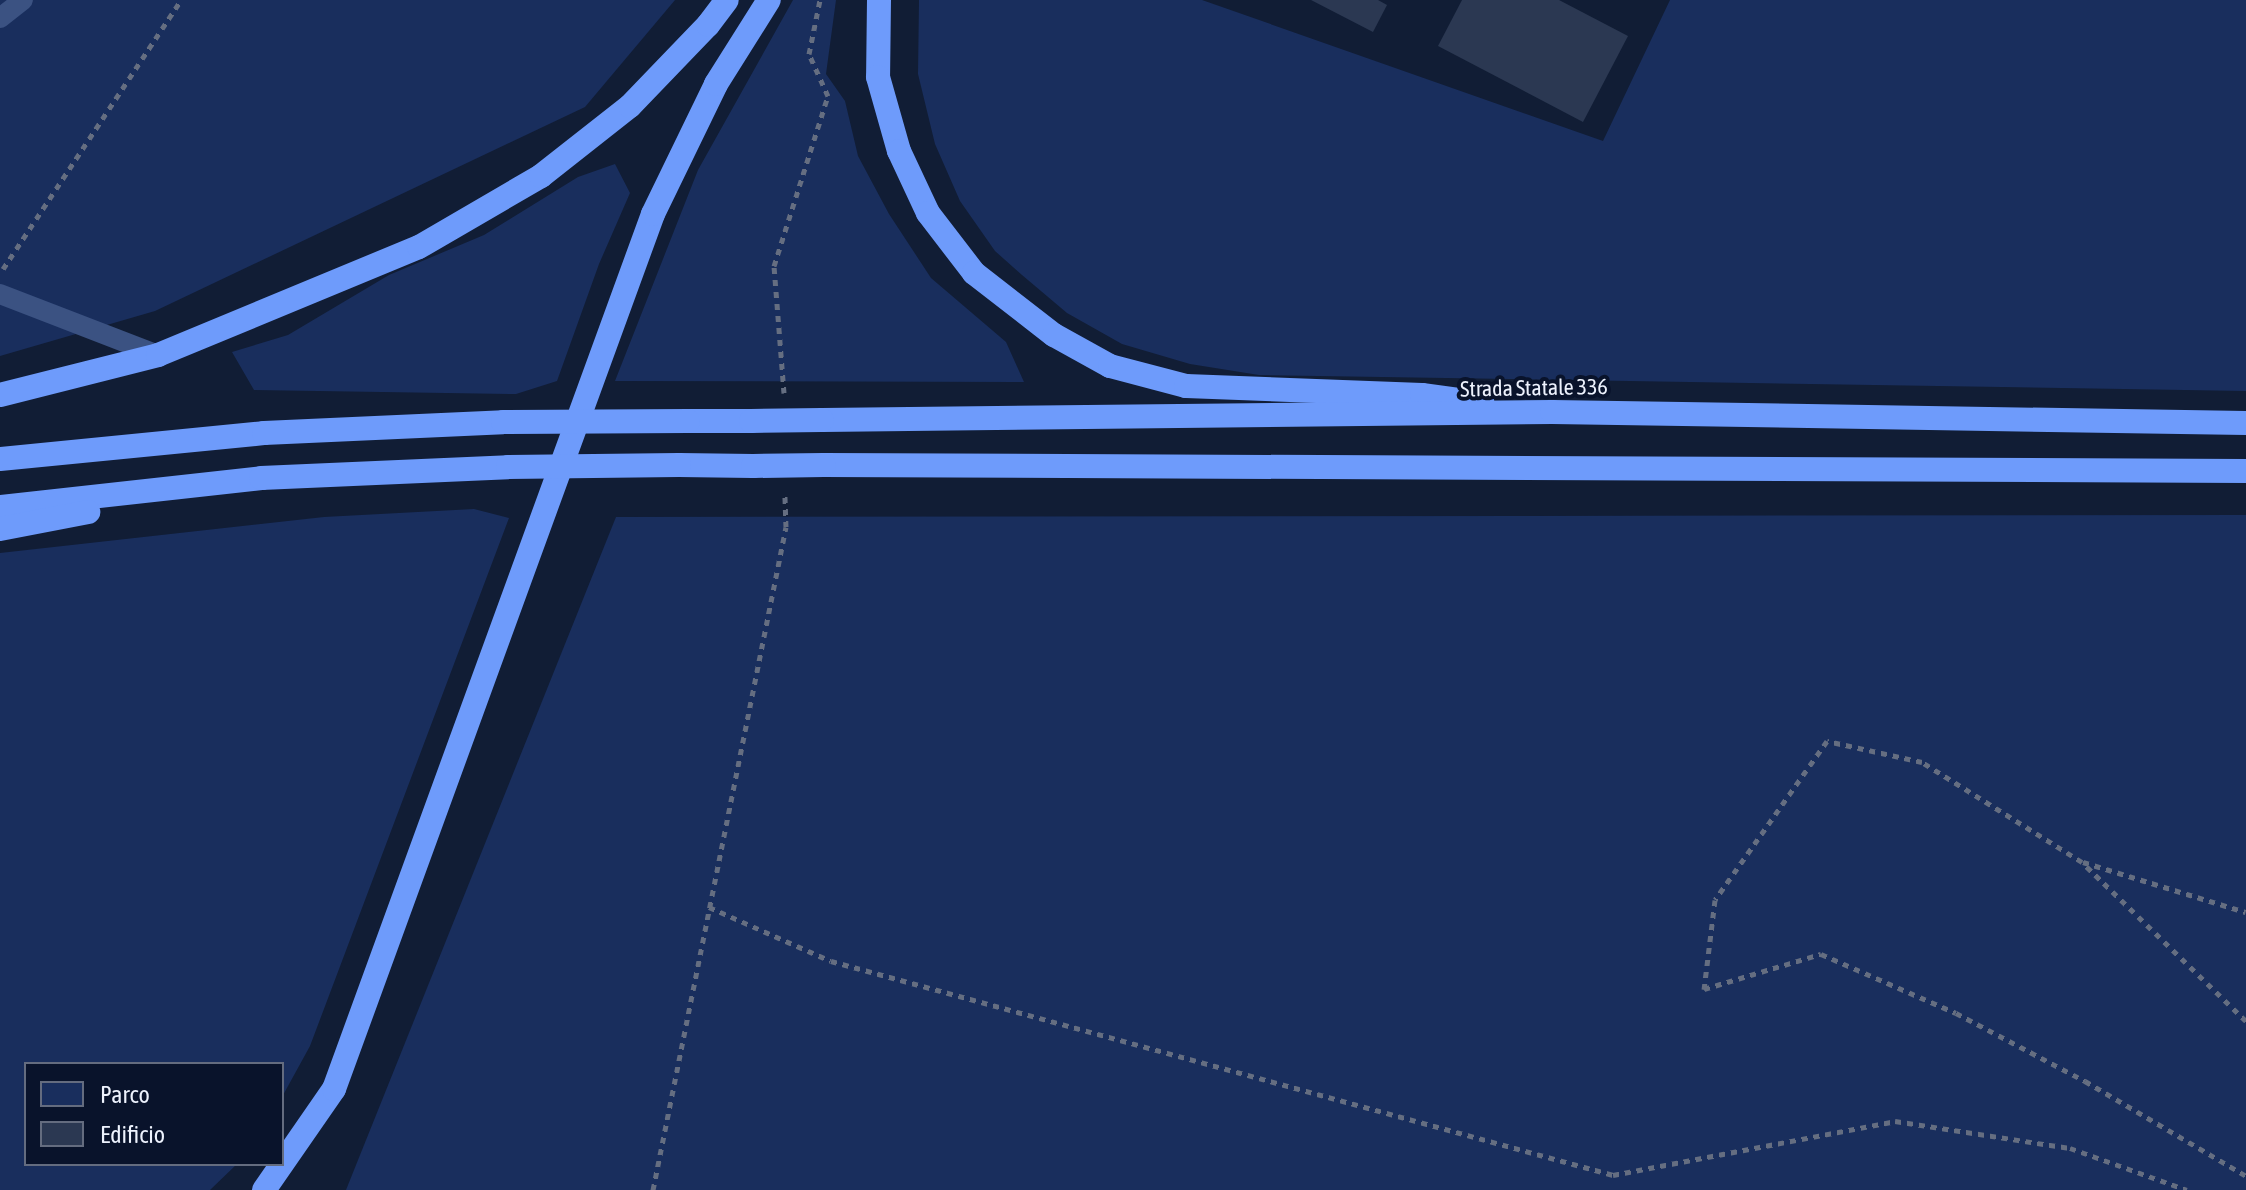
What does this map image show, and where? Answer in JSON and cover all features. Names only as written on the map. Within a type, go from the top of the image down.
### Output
[{"type":"highway","points":[[0,395],[158,355],[419,247],[541,176],[630,106],[708,25],[727,0]]},
{"type":"highway","points":[[284,1161],[334,1089],[653,214],[716,84],[769,0]]},
{"type":"highway","points":[[879,0],[878,77],[899,151],[928,213],[974,273],[1054,335],[1110,366],[1186,386],[1422,395],[1552,412]]},
{"type":"highway","name":"Strada Statale 336","points":[[0,459],[264,433],[503,422],[1552,412],[2246,423]]},
{"type":"highway","points":[[0,507],[261,478],[508,467],[824,465],[2246,471]]},
{"type":"highway","points":[[0,529],[261,478]]},
{"type":"highway","points":[[264,1190],[281,1166]]},
{"type":"lane","points":[[0,18],[23,0]]},
{"type":"lane","points":[[0,294],[158,355]]},
{"type":"path","points":[[0,273],[181,0]]},
{"type":"path","points":[[784,407],[774,266],[828,96],[809,54],[820,0]]},
{"type":"path","points":[[653,1190],[786,527],[785,482]]},
{"type":"path","points":[[2246,1021],[2082,862],[1922,762],[1827,741],[1715,900],[1704,989],[1821,954],[1956,1013],[2085,1081],[2246,1176]]},
{"type":"path","points":[[2082,862],[2246,912]]},
{"type":"path","points":[[709,907],[831,961],[1613,1175],[1895,1121],[2070,1148],[2187,1190]]},
{"type":"green space","points":[[0,0],[675,0],[585,107],[155,311],[0,356]]},
{"type":"green space","points":[[793,0],[836,0],[826,74],[845,101],[858,156],[889,214],[931,278],[1006,342],[1024,382],[615,381],[698,170]]},
{"type":"green space","points":[[919,0],[1202,0],[1603,141],[1670,0],[2246,0],[2246,391],[1259,375],[1190,364],[1122,344],[1067,313],[1022,275],[995,251],[960,201],[935,144],[918,74]]},
{"type":"green space","points":[[615,164],[630,193],[599,264],[557,381],[516,394],[254,390],[232,352],[288,335],[389,275],[484,235],[578,177]]},
{"type":"green space","points":[[474,509],[509,518],[310,1046],[284,1093],[284,1062],[24,1062],[24,1166],[235,1166],[210,1190],[0,1190],[0,553],[324,517]]},
{"type":"green space","points":[[2246,515],[2246,1190],[346,1190],[616,517]]},
{"type":"building","points":[[1311,0],[1378,0],[1387,5],[1373,32]]},
{"type":"building","points":[[1462,0],[1559,0],[1628,36],[1583,122],[1438,46]]}]
